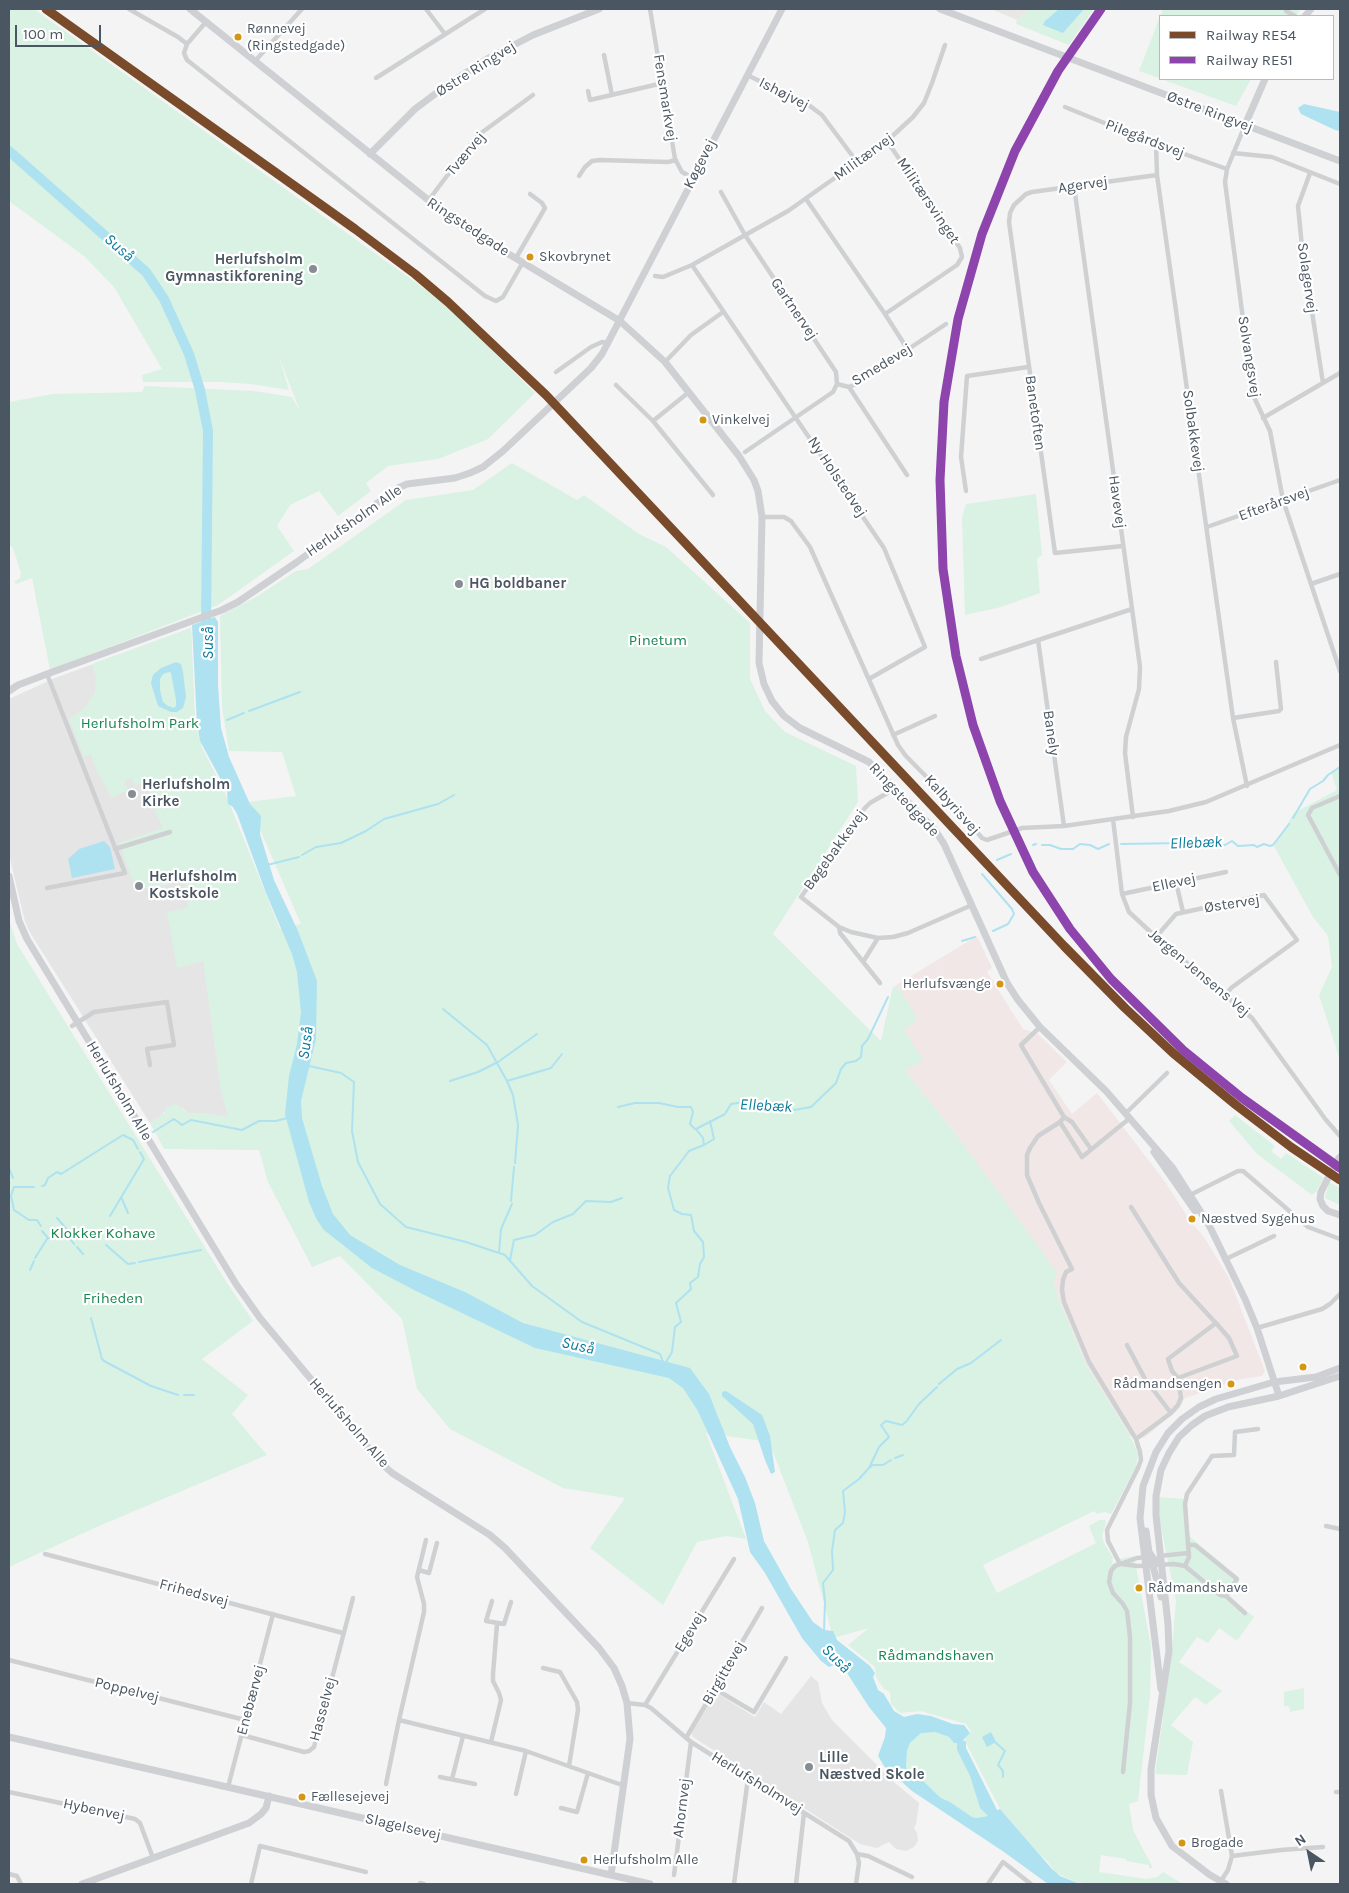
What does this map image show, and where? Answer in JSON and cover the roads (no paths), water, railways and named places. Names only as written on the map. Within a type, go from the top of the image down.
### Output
[{"type":"street","points":[[129,9],[178,37],[186,44]]},
{"type":"street","name":"Ringstedgade","points":[[190,9],[428,202],[457,223],[620,321],[665,362],[689,392],[748,470],[758,491],[762,517],[758,648],[760,670],[764,684],[775,706],[784,716],[800,728],[869,762],[934,828],[940,837],[1008,983],[1022,1006],[1040,1027],[1128,1115],[1172,1167],[1209,1225],[1257,1328],[1278,1396]]},
{"type":"street","points":[[255,61],[302,9]]},
{"type":"street","points":[[426,9],[445,34]]},
{"type":"street","points":[[376,78],[485,9]]},
{"type":"street","name":"Østre Ringvej","points":[[370,154],[415,109],[447,85],[489,58],[533,35],[599,9]]},
{"type":"street","name":"Fensmarkvej","points":[[650,9],[676,160],[682,172],[693,178]]},
{"type":"street","name":"Køgevej","points":[[620,321],[746,75],[782,9]]},
{"type":"street","name":"Østre Ringvej","points":[[940,9],[1340,161]]},
{"type":"street","points":[[1286,11],[1293,15]]},
{"type":"street","points":[[206,22],[186,44],[184,53],[187,60],[485,296],[496,301],[503,297],[545,208],[542,202],[530,194]]},
{"type":"street","name":"Militærvej","points":[[655,276],[663,277],[692,265],[745,236],[806,199],[887,141],[913,117],[924,102],[945,45]]},
{"type":"street","points":[[604,55],[612,95]]},
{"type":"street","name":"Ishøjvej","points":[[746,75],[806,103],[822,115],[857,162]]},
{"type":"street","points":[[1245,125],[1265,80]]},
{"type":"street","points":[[588,91],[590,100],[663,84]]},
{"type":"street","name":"Tværvej","points":[[428,202],[477,136],[533,95]]},
{"type":"street","name":"Pilegårdsvej","points":[[1064,107],[1156,144],[1227,169]]},
{"type":"street","name":"Solvangsvej","points":[[1245,125],[1227,169],[1225,182],[1253,395],[1262,418],[1270,431],[1284,500],[1340,671]]},
{"type":"street","name":"Militærsvinget","points":[[885,314],[958,265],[962,259],[960,248],[887,141]]},
{"type":"street","name":"Solbakkevej","points":[[1156,144],[1157,175],[1233,718],[1247,786]]},
{"type":"street","points":[[1233,152],[1272,157],[1340,184]]},
{"type":"street","points":[[579,176],[592,161],[668,162],[676,160]]},
{"type":"street","name":"Solagervej","points":[[1310,173],[1298,206],[1302,247],[1323,383]]},
{"type":"street","name":"Agervej","points":[[1014,205],[1026,194],[1032,192],[1157,175]]},
{"type":"street","name":"Havevej","points":[[1074,186],[1140,667],[1139,689],[1126,737],[1124,754],[1133,817]]},
{"type":"street","points":[[721,192],[745,236]]},
{"type":"street","points":[[806,199],[908,350]]},
{"type":"street","name":"Banetoften","points":[[1014,205],[1010,213],[1009,222],[1055,553],[1123,546]]},
{"type":"street","name":"Gartnervej","points":[[745,236],[836,372],[837,384]]},
{"type":"street","name":"Ny Holstedvej","points":[[692,265],[884,548],[925,647],[869,679]]},
{"type":"street","points":[[665,362],[691,335],[723,312]]},
{"type":"street","name":"Herlufsholm Alle","points":[[9,691],[47,674],[222,610],[238,602],[297,562],[398,488],[416,482],[455,478],[483,467],[503,451],[591,368],[609,343],[620,321]]},
{"type":"street","name":"Smedevej","points":[[746,452],[833,392],[837,384],[850,387],[856,384],[946,324]]},
{"type":"street","points":[[556,372],[591,347],[602,342],[609,343]]},
{"type":"street","points":[[966,492],[961,457],[968,376],[1028,367]]},
{"type":"street","points":[[1262,418],[1340,373]]},
{"type":"street","points":[[616,385],[653,421],[713,495]]},
{"type":"street","points":[[850,387],[907,474]]},
{"type":"street","points":[[653,421],[689,392]]},
{"type":"street","name":"Efterårsvej","points":[[1207,527],[1340,480]]},
{"type":"street","name":"Kalbyrisvej","points":[[762,517],[784,517],[791,521],[810,547],[821,567],[893,734],[905,755],[954,805],[982,838],[987,840],[1022,828],[1064,826],[1113,820],[1169,811],[1206,802],[1340,745]]},
{"type":"street","points":[[1312,584],[1340,574]]},
{"type":"street","points":[[981,659],[1132,609]]},
{"type":"street","name":"Banely","points":[[1038,640],[1064,826]]},
{"type":"street","points":[[1233,718],[1279,711],[1281,709],[1276,662]]},
{"type":"street","points":[[47,674],[125,873],[47,888]]},
{"type":"street","points":[[893,734],[935,716]]},
{"type":"street","name":"Bøgebakkevej","points":[[839,926],[801,897],[864,809],[870,803],[896,788]]},
{"type":"street","points":[[1340,796],[1312,808],[1308,815],[1340,875]]},
{"type":"street","name":"Jørgen Jensens Vej","points":[[1113,820],[1122,894],[1130,912],[1156,937],[1242,1008],[1261,1028],[1326,1120],[1340,1136]]},
{"type":"street","points":[[116,849],[170,832]]},
{"type":"street","name":"Ellevej","points":[[1122,894],[1226,872]]},
{"type":"street","name":"Herlufsholm Alle","points":[[9,876],[11,893],[19,921],[27,939],[75,1024],[236,1284],[260,1318],[392,1473],[490,1535],[505,1548],[599,1648],[614,1668],[627,1703],[630,1739],[611,1875]]},
{"type":"street","points":[[1176,882],[1183,912]]},
{"type":"street","name":"Østervej","points":[[1156,937],[1176,914],[1264,895],[1297,940],[1231,988],[1226,994]]},
{"type":"street","points":[[839,926],[851,932],[878,938],[893,937],[908,933],[972,905]]},
{"type":"street","points":[[839,926],[840,933],[880,983]]},
{"type":"street","points":[[863,962],[878,938]]},
{"type":"street","points":[[75,1024],[94,1012],[167,1002],[174,1045],[147,1049],[150,1065]]},
{"type":"street","points":[[1040,1027],[1021,1045],[1064,1117],[1072,1122],[1091,1149]]},
{"type":"street","points":[[1060,1122],[1082,1157],[1115,1130],[1167,1072]]},
{"type":"street","points":[[1064,1117],[1060,1122],[1038,1136],[1030,1148],[1027,1155],[1026,1175],[1072,1269],[1066,1272],[1063,1280],[1064,1302],[1089,1362],[1136,1439],[1141,1460],[1107,1530],[1108,1541],[1120,1564]]},
{"type":"street","points":[[1145,1136],[1166,1172],[1217,1242]]},
{"type":"street","points":[[1190,1196],[1238,1171],[1243,1172],[1308,1228],[1340,1239]]},
{"type":"street","points":[[1327,1180],[1321,1192],[1320,1200],[1322,1206],[1328,1211],[1340,1215]]},
{"type":"street","points":[[1131,1207],[1179,1283],[1229,1338],[1236,1356],[1178,1378]]},
{"type":"street","points":[[1226,1259],[1274,1236]]},
{"type":"street","points":[[1257,1328],[1322,1309],[1340,1294]]},
{"type":"street","points":[[1136,1439],[1171,1413],[1181,1398],[1178,1378],[1172,1371],[1168,1359],[1216,1323]]},
{"type":"street","points":[[1127,1345],[1145,1379],[1171,1413]]},
{"type":"street","points":[[1221,1791],[1232,1856],[1222,1883],[1172,1846],[1156,1818],[1151,1795],[1151,1769],[1168,1651],[1168,1624],[1153,1566],[1148,1557],[1140,1518],[1143,1486],[1156,1452],[1168,1433],[1182,1419],[1199,1407],[1216,1399],[1274,1382],[1316,1377],[1340,1368]]},
{"type":"street","points":[[1162,1694],[1153,1566],[1160,1556],[1156,1496],[1161,1470],[1169,1453],[1179,1437],[1192,1425],[1216,1411],[1278,1396],[1340,1376]]},
{"type":"street","points":[[1185,1566],[1189,1557],[1187,1494],[1212,1456],[1234,1456],[1235,1432],[1258,1429]]},
{"type":"street","points":[[1326,1526],[1340,1529]]},
{"type":"street","points":[[386,1784],[424,1612],[418,1577],[426,1540]]},
{"type":"street","points":[[419,1570],[429,1573],[437,1543]]},
{"type":"street","points":[[1189,1545],[1195,1545],[1237,1579],[1226,1596]]},
{"type":"street","points":[[1123,1772],[1130,1703],[1130,1637],[1127,1611],[1112,1593],[1109,1582],[1111,1571],[1120,1564],[1148,1557],[1189,1553]]},
{"type":"street","name":"Frihedsvej","points":[[45,1554],[343,1633]]},
{"type":"street","name":"Egevej","points":[[645,1705],[734,1559]]},
{"type":"street","points":[[1120,1564],[1153,1566],[1174,1564],[1185,1566],[1220,1595],[1226,1596],[1245,1613]]},
{"type":"street","name":"Hasselvej","points":[[242,1735],[304,1752],[314,1747],[353,1598]]},
{"type":"street","points":[[492,1601],[486,1621],[497,1624],[504,1624],[511,1602]]},
{"type":"street","name":"Birgittevej","points":[[686,1738],[762,1608]]},
{"type":"street","name":"Enebærvej","points":[[228,1787],[273,1614]]},
{"type":"street","points":[[491,1742],[501,1700],[493,1681],[497,1624]]},
{"type":"street","points":[[715,1689],[754,1712],[786,1658]]},
{"type":"street","name":"Poppelvej","points":[[9,1660],[245,1720]]},
{"type":"street","points":[[543,1668],[560,1672],[577,1702],[578,1710],[569,1766]]},
{"type":"street","points":[[627,1703],[645,1705]]},
{"type":"street","name":"Herlufsholmvej","points":[[645,1705],[691,1742],[849,1840],[856,1849],[857,1854]]},
{"type":"street","points":[[399,1720],[526,1751],[619,1784],[625,1784]]},
{"type":"street","points":[[452,1779],[463,1736]]},
{"type":"street","name":"Slagelsevej","points":[[9,1737],[611,1875],[637,1883],[650,1884]]},
{"type":"street","name":"Ahornvej","points":[[674,1875],[691,1742]]},
{"type":"street","points":[[516,1794],[526,1751]]},
{"type":"street","points":[[561,1808],[577,1812],[588,1772]]},
{"type":"street","points":[[440,1776],[475,1784]]},
{"type":"street","points":[[734,1884],[748,1778]]},
{"type":"street","name":"Hybenvej","points":[[9,1792],[135,1819],[140,1823],[153,1858]]},
{"type":"street","points":[[82,1884],[249,1823],[266,1808],[269,1796]]},
{"type":"street","points":[[796,1884],[804,1813]]},
{"type":"street","points":[[251,1884],[260,1846],[366,1872]]},
{"type":"street","points":[[1232,1856],[1281,1850],[1323,1848]]},
{"type":"street","points":[[856,1884],[859,1862],[857,1854],[868,1856],[912,1878]]},
{"type":"street","points":[[988,1884],[1003,1862],[1031,1884]]},
{"type":"street","points":[[9,1874],[17,1876],[21,1884]]},
{"type":"water","points":[[1059,9],[1084,9],[1063,33],[1043,25]]},
{"type":"water","points":[[1304,104],[1340,112],[1340,131],[1301,114],[1298,108]]},
{"type":"water","points":[[215,617],[218,622],[218,685],[221,728],[229,757],[250,804],[261,816],[260,834],[274,880],[298,931],[317,981],[316,1039],[301,1101],[302,1118],[322,1186],[333,1214],[350,1235],[400,1265],[465,1292],[523,1323],[690,1368],[709,1394],[730,1447],[745,1477],[755,1503],[764,1541],[791,1589],[813,1622],[824,1630],[833,1631],[837,1640],[870,1666],[875,1673],[873,1677],[878,1690],[884,1694],[894,1711],[904,1717],[917,1714],[931,1716],[953,1724],[964,1725],[970,1733],[963,1740],[966,1742],[966,1748],[997,1810],[1000,1809],[1052,1869],[1060,1876],[1080,1884],[1048,1884],[1004,1852],[912,1791],[884,1766],[878,1756],[885,1737],[886,1728],[869,1707],[847,1673],[837,1664],[829,1667],[821,1661],[802,1638],[765,1573],[750,1552],[738,1499],[698,1411],[683,1388],[669,1378],[535,1348],[372,1268],[324,1230],[309,1202],[285,1114],[289,1076],[297,1044],[301,1012],[297,972],[292,954],[266,893],[237,814],[233,807],[228,804],[227,791],[200,741],[197,724],[192,625]],"holes":[[[935,1732],[949,1737],[954,1743],[957,1743],[957,1750],[970,1776],[980,1808],[988,1816],[972,1817],[941,1798],[906,1768],[907,1751],[910,1743],[921,1733]]]},
{"type":"water","points":[[176,662],[181,664],[186,697],[183,708],[177,712],[171,712],[158,706],[151,683],[153,675],[161,668]],"holes":[[[171,673],[176,700],[174,708],[163,702],[160,690],[160,679],[163,674]]]},
{"type":"water","points":[[104,841],[110,847],[115,869],[72,878],[68,859],[79,849]]},
{"type":"water","points":[[726,1391],[762,1415],[770,1436],[775,1472],[771,1474],[753,1424],[722,1396],[722,1392]]},
{"type":"water","points":[[991,1732],[996,1742],[987,1747],[982,1737]]},
{"type":"waterway","name":"Suså","points":[[9,151],[146,272],[164,299],[189,354],[200,390],[208,431],[206,624]]},
{"type":"waterway","points":[[249,711],[300,692]]},
{"type":"waterway","points":[[227,720],[244,713]]},
{"type":"waterway","name":"Ellebæk","points":[[1293,818],[1310,789],[1340,767]]},
{"type":"waterway","points":[[302,855],[316,847],[341,843],[366,831],[384,819],[438,804],[454,795]]},
{"type":"waterway","name":"Ellebæk","points":[[1121,844],[1184,843],[1225,845],[1232,841],[1238,846],[1254,845],[1257,847],[1264,844],[1270,846],[1273,845],[1289,824]]},
{"type":"waterway","name":"Ellebæk","points":[[1042,845],[1050,845],[1061,849],[1073,849],[1080,844],[1090,845],[1098,849],[1109,844]]},
{"type":"waterway","name":"Ellebæk","points":[[997,860],[1011,854]]},
{"type":"waterway","points":[[267,865],[299,857]]},
{"type":"waterway","name":"Ellebæk","points":[[982,874],[1012,909],[1014,914],[1008,924],[993,931]]},
{"type":"waterway","name":"Ellebæk","points":[[962,941],[975,937]]},
{"type":"waterway","name":"Ellebæk","points":[[666,1362],[672,1352],[675,1327],[681,1322],[676,1303],[691,1289],[690,1283],[698,1277],[700,1264],[704,1257],[703,1242],[694,1231],[691,1215],[682,1214],[674,1210],[668,1188],[670,1176],[689,1151],[704,1145],[703,1138],[696,1129],[725,1114],[731,1104],[744,1102],[762,1109],[775,1106],[794,1110],[811,1107],[836,1083],[841,1069],[846,1063],[856,1061],[861,1057],[862,1046],[868,1039],[888,997]]},
{"type":"waterway","points":[[443,1009],[487,1045],[507,1081],[513,1095],[518,1125],[515,1163]]},
{"type":"waterway","points":[[450,1081],[478,1072],[498,1062],[537,1034]]},
{"type":"waterway","points":[[507,1081],[551,1068],[562,1054]]},
{"type":"waterway","points":[[309,1066],[341,1073],[354,1082],[352,1131],[358,1162],[380,1204],[406,1227],[466,1242],[505,1255],[532,1286],[582,1322],[660,1354],[663,1362]]},
{"type":"waterway","points":[[618,1107],[635,1103],[659,1103],[678,1107],[691,1107],[693,1112],[690,1124],[695,1129]]},
{"type":"waterway","points":[[153,1132],[174,1119],[182,1125],[191,1120],[242,1130],[259,1121],[276,1121],[287,1118]]},
{"type":"waterway","points":[[704,1145],[714,1139],[710,1121]]},
{"type":"waterway","points":[[42,1186],[45,1185],[48,1178],[57,1172],[61,1174],[123,1135],[133,1140],[138,1149]]},
{"type":"waterway","points":[[110,1216],[144,1159],[140,1152]]},
{"type":"waterway","points":[[511,1201],[514,1167]]},
{"type":"waterway","points":[[9,1168],[13,1178]]},
{"type":"waterway","points":[[34,1187],[14,1187],[11,1196],[14,1210],[29,1220],[37,1220],[41,1226]]},
{"type":"waterway","points":[[121,1197],[128,1213]]},
{"type":"waterway","points":[[510,1260],[514,1240],[535,1235],[553,1222],[573,1214],[586,1201],[611,1202],[622,1198]]},
{"type":"waterway","points":[[499,1252],[501,1229],[512,1204]]},
{"type":"waterway","points":[[57,1218],[70,1233]]},
{"type":"waterway","points":[[42,1231],[48,1238],[80,1232]]},
{"type":"waterway","points":[[68,1236],[74,1244]]},
{"type":"waterway","points":[[35,1258],[47,1239]]},
{"type":"waterway","points":[[106,1245],[128,1264],[135,1263]]},
{"type":"waterway","points":[[77,1247],[83,1254]]},
{"type":"waterway","points":[[139,1262],[201,1250]]},
{"type":"waterway","points":[[30,1270],[34,1261]]},
{"type":"waterway","points":[[91,1318],[104,1361],[151,1386],[178,1395]]},
{"type":"waterway","points":[[939,1384],[957,1369],[971,1363],[1001,1340]]},
{"type":"waterway","points":[[824,1631],[825,1602],[823,1583],[833,1570],[832,1551],[835,1530],[843,1523],[845,1512],[843,1491],[859,1479],[869,1468],[879,1447],[889,1437],[881,1425],[886,1421],[902,1425],[919,1404],[937,1387]]},
{"type":"waterway","points":[[184,1395],[194,1395]]},
{"type":"waterway","points":[[895,1458],[903,1455]]},
{"type":"waterway","points":[[869,1468],[873,1465],[883,1465],[891,1460]]},
{"type":"waterway","points":[[995,1742],[1005,1751],[998,1765],[1003,1771],[1003,1777]]},
{"type":"tunnel","points":[[1327,1180],[1339,1158]]},
{"type":"rail line","name":"RE54","points":[[46,9],[355,229],[415,274],[448,302],[546,395],[1064,946],[1125,1008],[1173,1053],[1236,1105],[1291,1147],[1340,1180]]},
{"type":"rail line","name":"RE51","points":[[1101,9],[1058,71],[1015,151],[982,234],[958,319],[944,402],[940,480],[943,569],[956,656],[973,725],[1000,801],[1033,872],[1070,929],[1111,979],[1183,1050],[1242,1098],[1340,1168]]},
{"type":"place","name":"Rønnevej (Ringstedgade)","points":[[238,37]]},
{"type":"place","name":"Skovbrynet","points":[[530,257]]},
{"type":"place","name":"Herlufsholm Gymnastikforening","points":[[313,269]]},
{"type":"place","name":"Vinkelvej","points":[[703,420]]},
{"type":"place","name":"HG boldbaner","points":[[459,584]]},
{"type":"place","name":"Herlufsholm Kirke","points":[[132,794]]},
{"type":"place","name":"Herlufsholm Kostskole","points":[[139,886]]},
{"type":"place","name":"Herlufsvænge","points":[[1000,984]]},
{"type":"place","name":"Næstved Sygehus","points":[[1192,1219]]},
{"type":"place","name":"Rådmandsengen","points":[[1231,1384]]},
{"type":"place","name":"Rådmandshave","points":[[1139,1588]]},
{"type":"place","name":"Lille Næstved Skole","points":[[809,1767]]},
{"type":"place","name":"Fællesejevej","points":[[302,1797]]},
{"type":"place","name":"Brogade","points":[[1182,1843]]},
{"type":"place","name":"Herlufsholm Alle","points":[[584,1860]]},
{"type":"park label","name":"Pinetum","points":[[658,641]]},
{"type":"park label","name":"Herlufsholm Park","points":[[140,724]]},
{"type":"park label","name":"Klokker Kohave","points":[[103,1234]]},
{"type":"park label","name":"Friheden","points":[[113,1299]]},
{"type":"park label","name":"Rådmandshaven","points":[[936,1656]]}]
